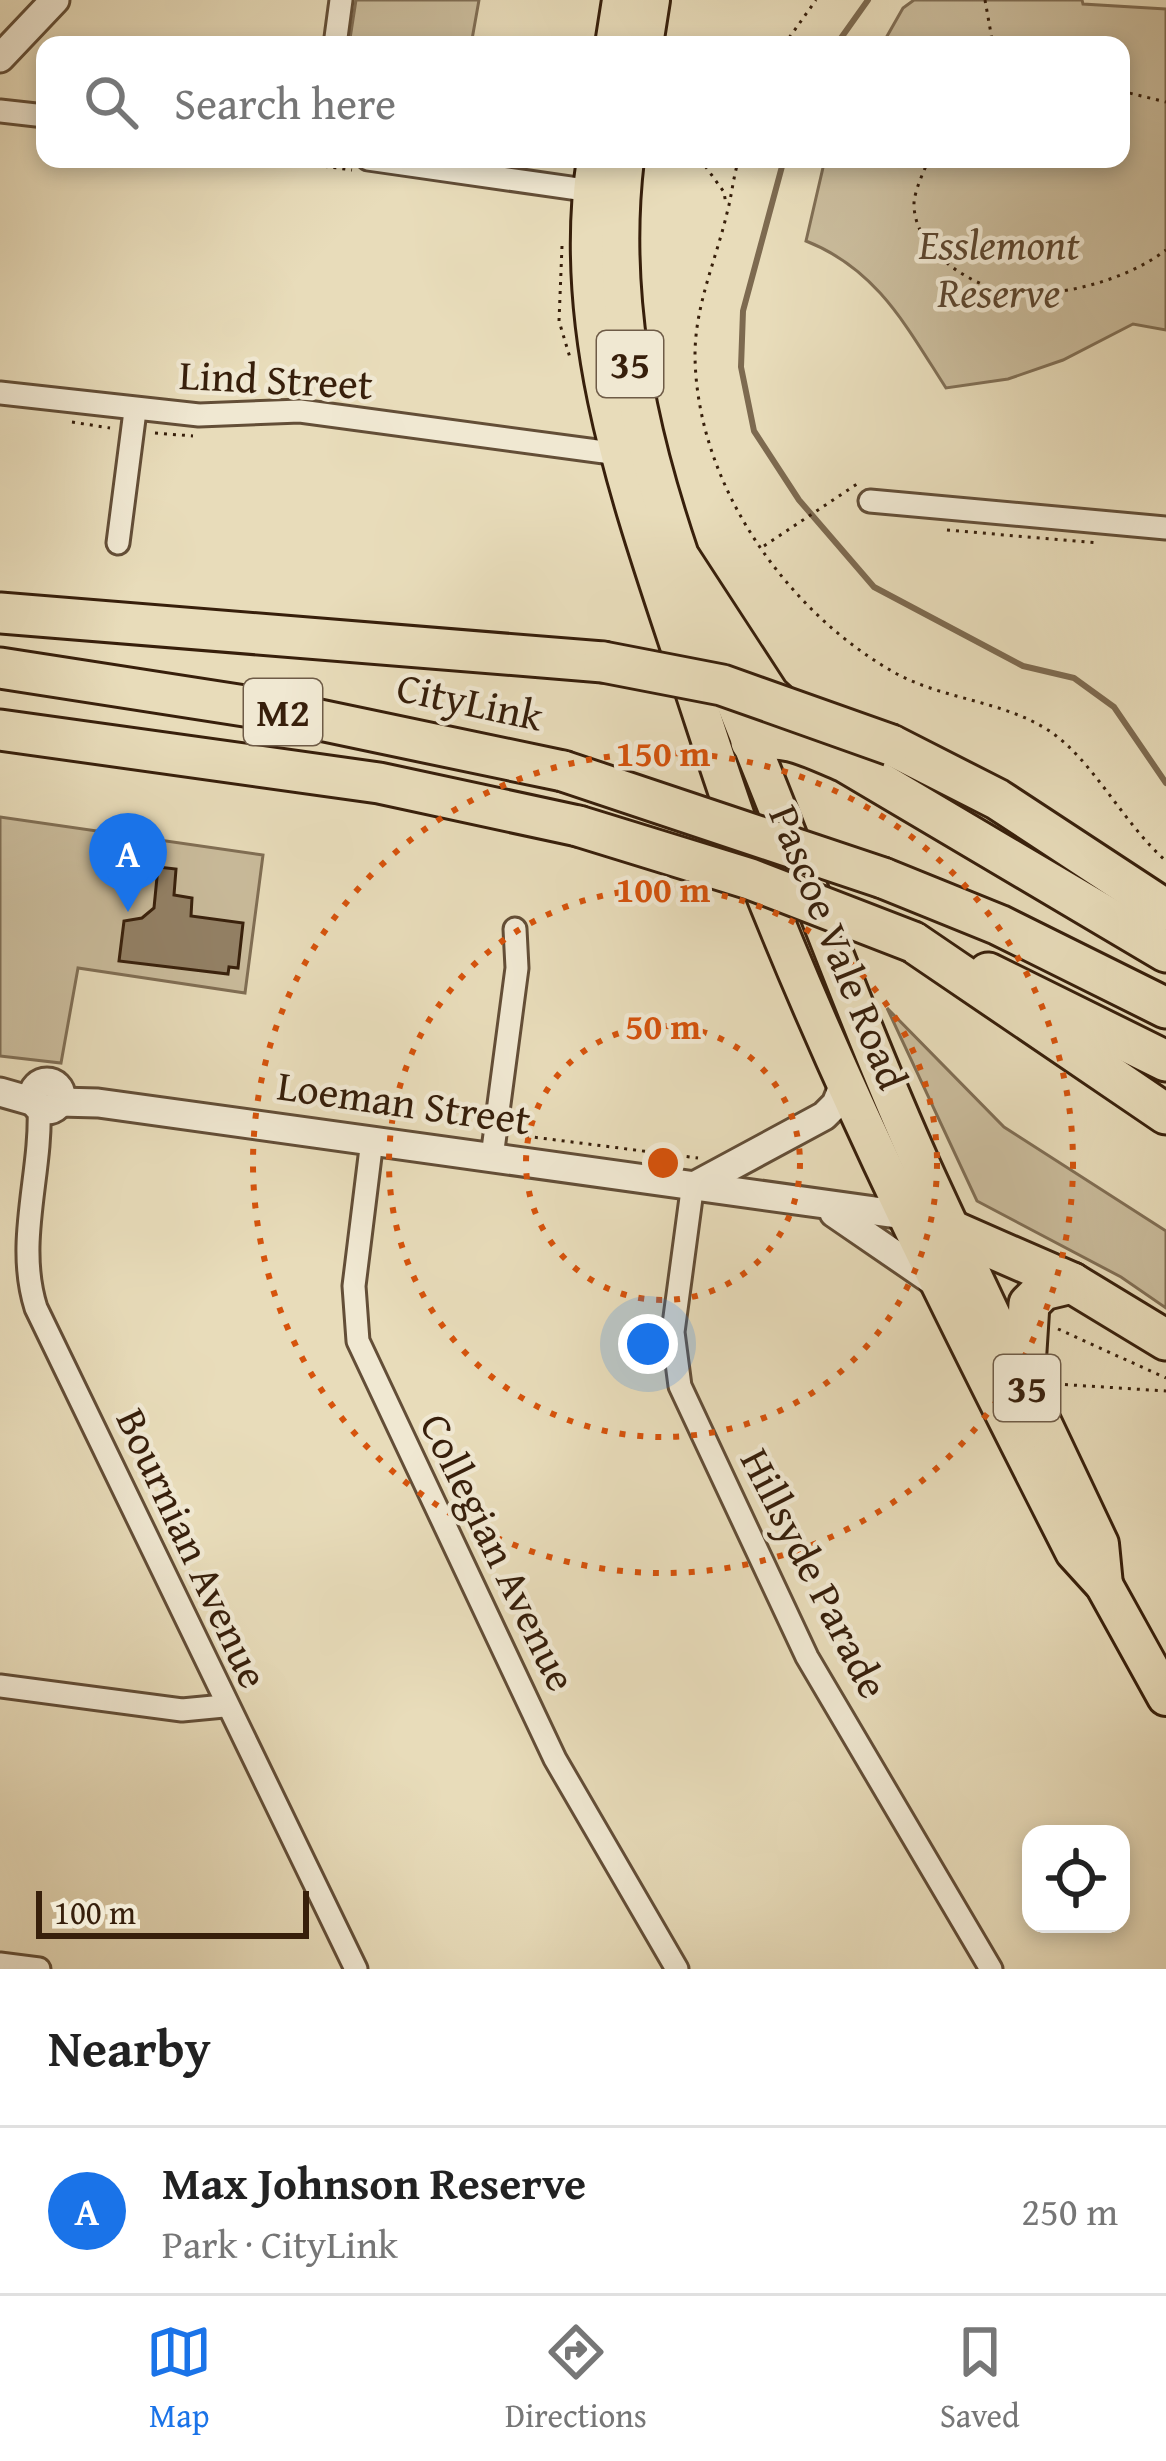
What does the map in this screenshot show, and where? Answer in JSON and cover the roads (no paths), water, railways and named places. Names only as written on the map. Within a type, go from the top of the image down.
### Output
[{"type":"highway","points":[[681,560],[769,695],[845,762]]},
{"type":"highway","points":[[0,614],[603,662],[722,685],[891,745],[997,799],[1166,910]]},
{"type":"highway","name":"CityLink","points":[[0,668],[277,711],[562,771],[883,878],[1020,935],[1166,1007]]},
{"type":"highway","name":"M2","points":[[0,730],[379,783],[578,826],[750,879],[913,942],[995,976],[1166,1061]]},
{"type":"highway","points":[[752,742],[771,736],[791,740],[845,762],[1166,952]]},
{"type":"highway","points":[[913,942],[1166,1114]]},
{"type":"highway","points":[[955,1232],[1072,1283],[1166,1340]]},
{"type":"highway","points":[[1039,1383],[1027,1313],[1043,1290],[1072,1283]]},
{"type":"main road","points":[[615,36],[621,0]]},
{"type":"main road","points":[[645,36],[651,0]]},
{"type":"main road","name":"Pascoe Vale Road","points":[[625,168],[617,234],[622,322],[645,448],[681,560],[867,1036],[955,1232],[1039,1383],[1100,1544],[1104,1585]]},
{"type":"main road","name":"Pascoe Vale Road","points":[[594,175],[594,323],[619,454],[722,775],[844,1084],[904,1215],[1074,1552],[1104,1585],[1166,1697]]},
{"type":"main road","points":[[722,775],[752,742]]},
{"type":"main road","points":[[904,1215],[955,1232]]},
{"type":"street","points":[[0,58],[56,0]]},
{"type":"street","points":[[335,36],[341,0]]},
{"type":"street","points":[[0,110],[36,115]]},
{"type":"street","points":[[495,168],[594,175]]},
{"type":"street","name":"Lind Street","points":[[0,393],[199,416],[301,412],[619,454]]},
{"type":"street","points":[[118,543],[135,410]]},
{"type":"street","points":[[870,501],[1166,528]]},
{"type":"street","points":[[494,1145],[517,968],[515,929]]},
{"type":"street","points":[[697,1175],[824,1115],[836,1104],[844,1084]]},
{"type":"street","name":"Loeman Street","points":[[0,1092],[372,1140],[494,1145],[697,1175],[821,1204],[904,1215]]},
{"type":"street","name":"Bournian Avenue","points":[[46,1100],[27,1255],[36,1308],[224,1706],[356,1969]]},
{"type":"street","name":"Collegian Avenue","points":[[372,1140],[355,1286],[358,1341],[367,1366],[567,1782],[677,1969]]},
{"type":"street","name":"Hillsyde Parade","points":[[697,1175],[674,1332],[680,1386],[807,1657],[991,1969]]},
{"type":"street","points":[[821,1204],[877,1238],[939,1285]]},
{"type":"street","points":[[0,1686],[182,1710],[224,1706]]},
{"type":"street","points":[[0,1964],[39,1969]]},
{"type":"waterway","points":[[842,36],[868,0]]},
{"type":"waterway","points":[[782,168],[743,311],[741,367],[754,431],[799,500],[874,587],[1023,666],[1074,678],[1114,707],[1166,783]]},
{"type":"place","name":"Max Johnson Reserve","points":[[128,912]]},
{"type":"park label","name":"Esslemont Reserve","points":[[999,268]]}]
